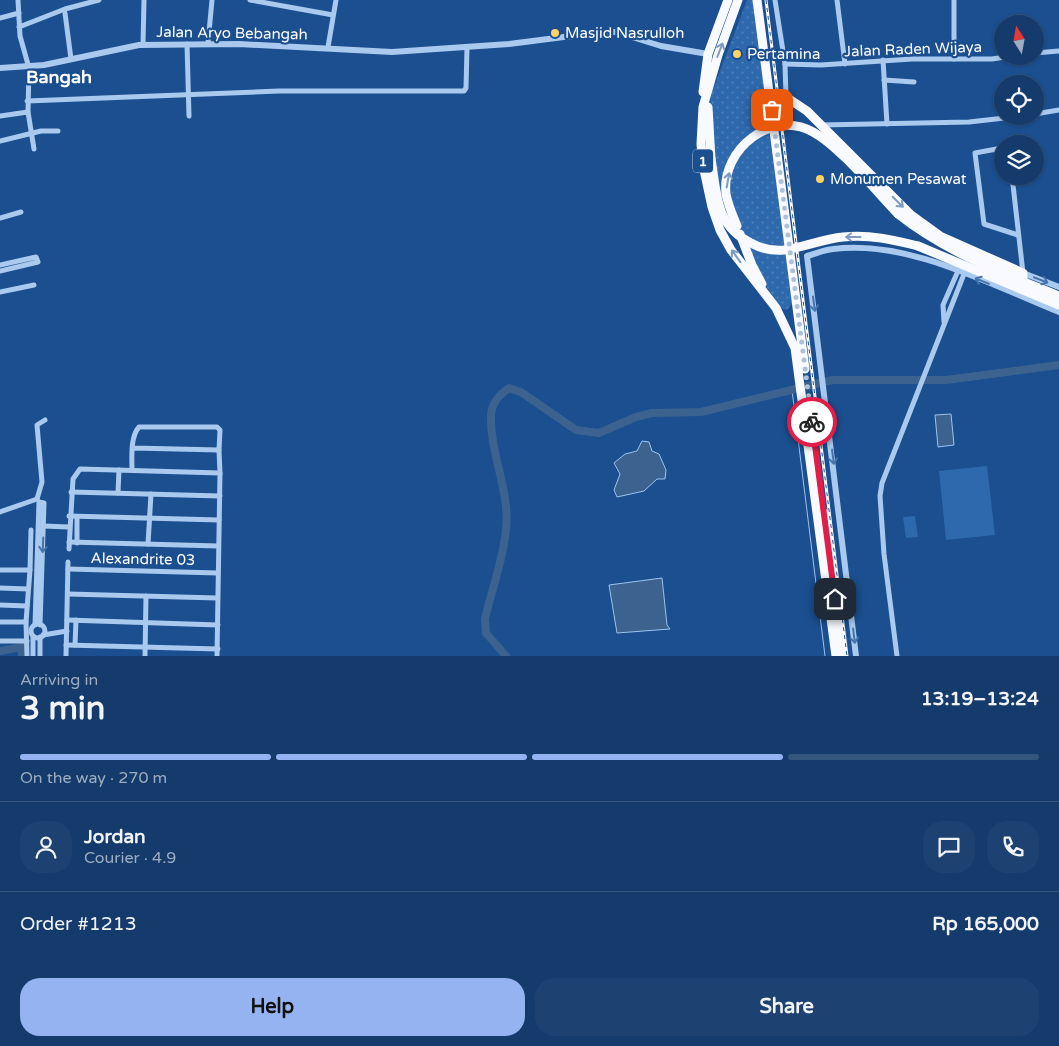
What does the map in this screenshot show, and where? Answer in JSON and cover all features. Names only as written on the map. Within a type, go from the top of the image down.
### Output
[{"type":"highway","points":[[703,107],[708,54],[728,0]]},
{"type":"highway","name":"1","points":[[757,0],[796,300],[804,387],[836,656]]},
{"type":"highway","name":"1","points":[[739,1],[718,55],[707,91],[703,107],[701,144],[712,206],[720,230],[731,250],[774,306],[795,348],[804,387],[843,656]]},
{"type":"highway","points":[[707,91],[711,159],[717,200],[725,221],[737,236],[760,247],[781,250],[844,237],[872,236],[918,246],[1059,305]]},
{"type":"highway","points":[[786,97],[821,125],[911,215],[940,236],[1020,274],[1059,296]]},
{"type":"highway","points":[[796,300],[795,308],[790,312],[782,313],[774,306],[752,265],[726,193],[734,157],[750,139],[762,131],[776,126],[796,127],[812,131],[832,147],[898,214],[924,234],[948,248],[1020,274]]},
{"type":"highway","points":[[1044,306],[1059,311]]},
{"type":"street","points":[[18,0],[19,27],[29,68],[27,101],[34,149]]},
{"type":"street","points":[[19,27],[65,9],[99,0]]},
{"type":"street","points":[[143,45],[144,0]]},
{"type":"street","points":[[208,43],[212,0]]},
{"type":"street","points":[[250,0],[333,15]]},
{"type":"street","points":[[328,47],[336,0]]},
{"type":"street","points":[[775,0],[785,64],[786,97]]},
{"type":"street","points":[[837,0],[845,64]]},
{"type":"street","points":[[954,0],[954,59]]},
{"type":"street","points":[[0,18],[19,13]]},
{"type":"street","points":[[65,13],[71,60]]},
{"type":"street","name":"Jalan Aryo Bebangah","points":[[0,68],[29,68],[71,60],[124,46],[208,43],[328,47],[392,52],[467,48],[616,32],[661,46],[708,54]]},
{"type":"street","points":[[187,44],[189,116]]},
{"type":"street","points":[[27,101],[279,91],[461,92],[466,88],[467,48]]},
{"type":"street","points":[[1044,52],[1059,51]]},
{"type":"street","name":"Jalan Raden Wijaya","points":[[785,64],[845,64],[883,60],[994,57]]},
{"type":"street","points":[[883,60],[887,124]]},
{"type":"street","points":[[884,80],[914,82]]},
{"type":"street","points":[[1044,112],[1059,110]]},
{"type":"street","points":[[0,116],[28,112]]},
{"type":"street","points":[[821,125],[969,122],[994,119]]},
{"type":"street","points":[[0,141],[31,133],[58,130]]},
{"type":"street","points":[[994,149],[975,153],[984,224],[1018,235]]},
{"type":"street","points":[[1013,185],[1020,274],[1059,287]]},
{"type":"street","points":[[0,218],[21,212]]},
{"type":"street","points":[[856,656],[807,256],[834,248],[890,250],[961,272],[1044,306]]},
{"type":"street","points":[[0,264],[36,257],[38,262],[0,271]]},
{"type":"street","points":[[897,656],[884,554],[880,496],[884,474],[924,375],[961,272]]},
{"type":"street","points":[[0,292],[34,285]]},
{"type":"street","points":[[41,631],[37,526],[38,500],[42,482],[37,425],[45,420]]},
{"type":"street","points":[[132,470],[136,430],[143,426],[217,427],[220,430],[217,656]]},
{"type":"street","points":[[133,448],[219,450]]},
{"type":"street","points":[[68,549],[72,479],[80,469],[220,474]]},
{"type":"street","points":[[118,493],[119,470]]},
{"type":"street","points":[[71,492],[220,496]]},
{"type":"street","points":[[148,544],[151,494]]},
{"type":"street","points":[[0,512],[38,500],[44,503],[40,656]]},
{"type":"street","points":[[69,516],[219,520]]},
{"type":"street","points":[[76,543],[77,517]]},
{"type":"street","points":[[37,526],[69,527]]},
{"type":"street","points":[[27,656],[26,622],[31,530]]},
{"type":"street","points":[[69,542],[218,546]]},
{"type":"street","points":[[66,656],[68,562]]},
{"type":"street","points":[[0,570],[30,570]]},
{"type":"street","name":"Alexandrite 03","points":[[68,570],[218,573]]},
{"type":"street","points":[[0,588],[28,589]]},
{"type":"street","points":[[68,594],[217,598]]},
{"type":"street","points":[[145,656],[146,596]]},
{"type":"street","points":[[0,605],[27,606]]},
{"type":"street","points":[[67,620],[145,621],[218,625]]},
{"type":"street","points":[[75,645],[76,620]]},
{"type":"street","points":[[0,622],[26,622]]},
{"type":"street","points":[[32,656],[33,636],[31,630],[67,631]]},
{"type":"street","points":[[33,636],[41,631]]},
{"type":"street","points":[[0,641],[27,641]]},
{"type":"street","points":[[66,645],[218,649]]},
{"type":"shaded area","points":[[747,0],[754,0],[792,304],[787,310],[779,308],[733,230],[720,198],[709,109],[712,92]]},
{"type":"shaded area","points":[[951,414],[954,445],[938,447],[935,415]]},
{"type":"shaded area","points":[[642,441],[649,442],[652,451],[659,454],[666,470],[665,479],[657,479],[644,491],[617,497],[614,490],[620,474],[614,463],[625,454],[637,451]]},
{"type":"shaded area","points":[[987,466],[995,535],[946,540],[939,471]]},
{"type":"shaded area","points":[[915,516],[918,537],[906,538],[903,517]]},
{"type":"shaded area","points":[[662,578],[667,625],[670,629],[617,633],[609,585]]},
{"type":"waterway","points":[[506,656],[486,633],[485,619],[503,551],[506,529],[505,500],[493,444],[491,412],[502,393],[509,388],[521,392],[576,430],[599,433],[636,417],[652,413],[701,412],[832,380],[946,380],[1059,365]]},
{"type":"waterway","points":[[792,390],[825,656]]},
{"type":"waterway","points":[[0,651],[22,647],[22,656]]},
{"type":"railway","points":[[766,0],[847,656]]},
{"type":"way so far","points":[[772,110],[812,422]]},
{"type":"place","name":"Masjid Nasrulloh","points":[[555,33]]},
{"type":"place","name":"Pertamina","points":[[737,54]]},
{"type":"place","name":"Monumen Pesawat","points":[[820,179]]},
{"type":"district","name":"Bangah","points":[[59,77]]},
{"type":"route","points":[[812,422],[835,599]]}]
